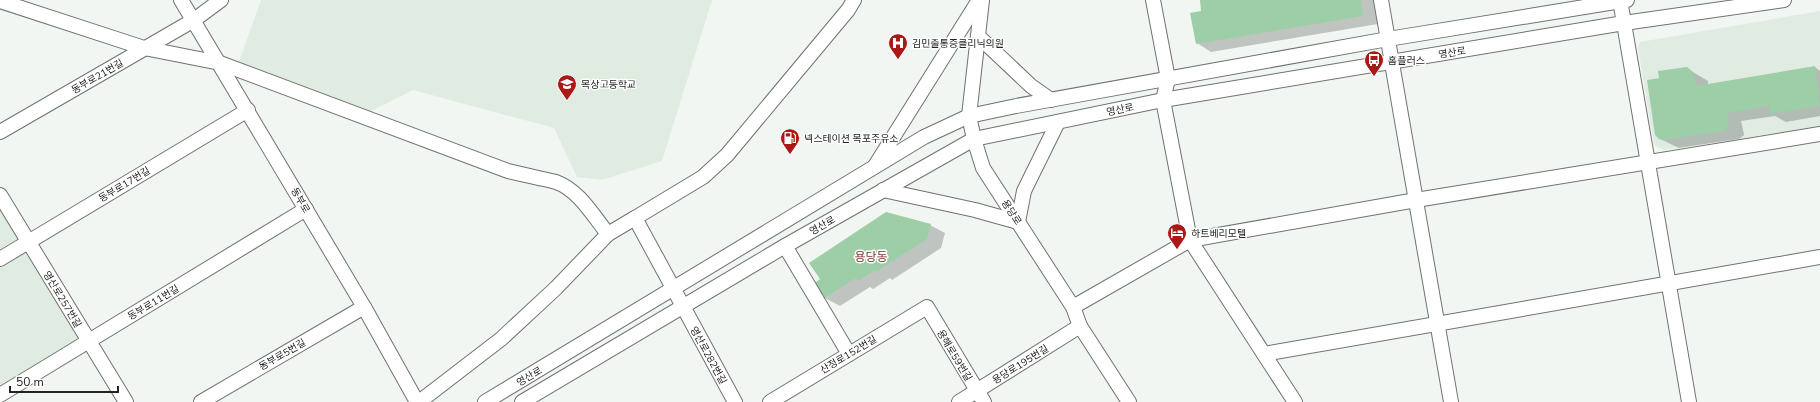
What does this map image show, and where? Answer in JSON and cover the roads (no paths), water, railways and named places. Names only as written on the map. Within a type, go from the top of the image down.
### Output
[{"type":"street","name":"동부로","points":[[181,0],[248,110],[418,402]]},
{"type":"street","name":"동부로21번길","points":[[0,132],[194,20],[221,0]]},
{"type":"street","points":[[418,402],[501,339],[556,288],[608,234],[703,177],[728,155],[848,10],[854,0]]},
{"type":"street","points":[[873,168],[979,0]]},
{"type":"street","name":"용당로","points":[[982,0],[969,116],[983,168],[1073,307],[1080,326],[1129,402]]},
{"type":"street","points":[[1153,0],[1168,79],[1163,100],[1190,240],[1295,402]]},
{"type":"street","points":[[1381,0],[1436,324],[1451,402]]},
{"type":"street","points":[[1622,0],[1624,23],[1647,162],[1689,402]]},
{"type":"street","name":"영산로","points":[[485,402],[924,137],[969,116],[1388,39],[1622,0]]},
{"type":"street","name":"영산로","points":[[522,402],[683,308],[784,246],[974,139],[1163,100],[1624,23],[1784,0]]},
{"type":"street","points":[[0,1],[144,48],[220,63],[508,172],[557,183],[571,191],[587,207],[608,234]]},
{"type":"street","points":[[978,36],[1030,86],[1051,100]]},
{"type":"street","name":"동부로17번길","points":[[0,259],[248,110]]},
{"type":"street","points":[[883,190],[975,210],[1018,222],[1024,191],[1058,122]]},
{"type":"street","points":[[1073,307],[1190,240],[1416,200],[1820,134]]},
{"type":"street","name":"영산로257번길","points":[[0,195],[126,402]]},
{"type":"street","name":"동부로11번길","points":[[0,395],[306,209]]},
{"type":"street","name":"영산로282번길","points":[[635,218],[672,289],[735,402]]},
{"type":"street","points":[[784,246],[849,354]]},
{"type":"street","points":[[1264,354],[1820,257]]},
{"type":"street","name":"동부로5번길","points":[[201,402],[364,307]]},
{"type":"street","name":"산정로152번길","points":[[770,402],[927,308]]},
{"type":"street","name":"용해로59번길","points":[[927,308],[980,396]]},
{"type":"street","name":"용당로195번길","points":[[959,402],[980,396],[1080,326]]},
{"type":"place","name":"김민출통증클리닉의원","points":[[898,60]]},
{"type":"place","name":"홈플러스","points":[[1374,77]]},
{"type":"place","name":"목상고등학교","points":[[567,101]]},
{"type":"place","name":"넥스테이션 목포주유소","points":[[790,155]]},
{"type":"place","name":"하트베리모텔","points":[[1177,250]]},
{"type":"district","name":"용당동","points":[[871,257]]}]
